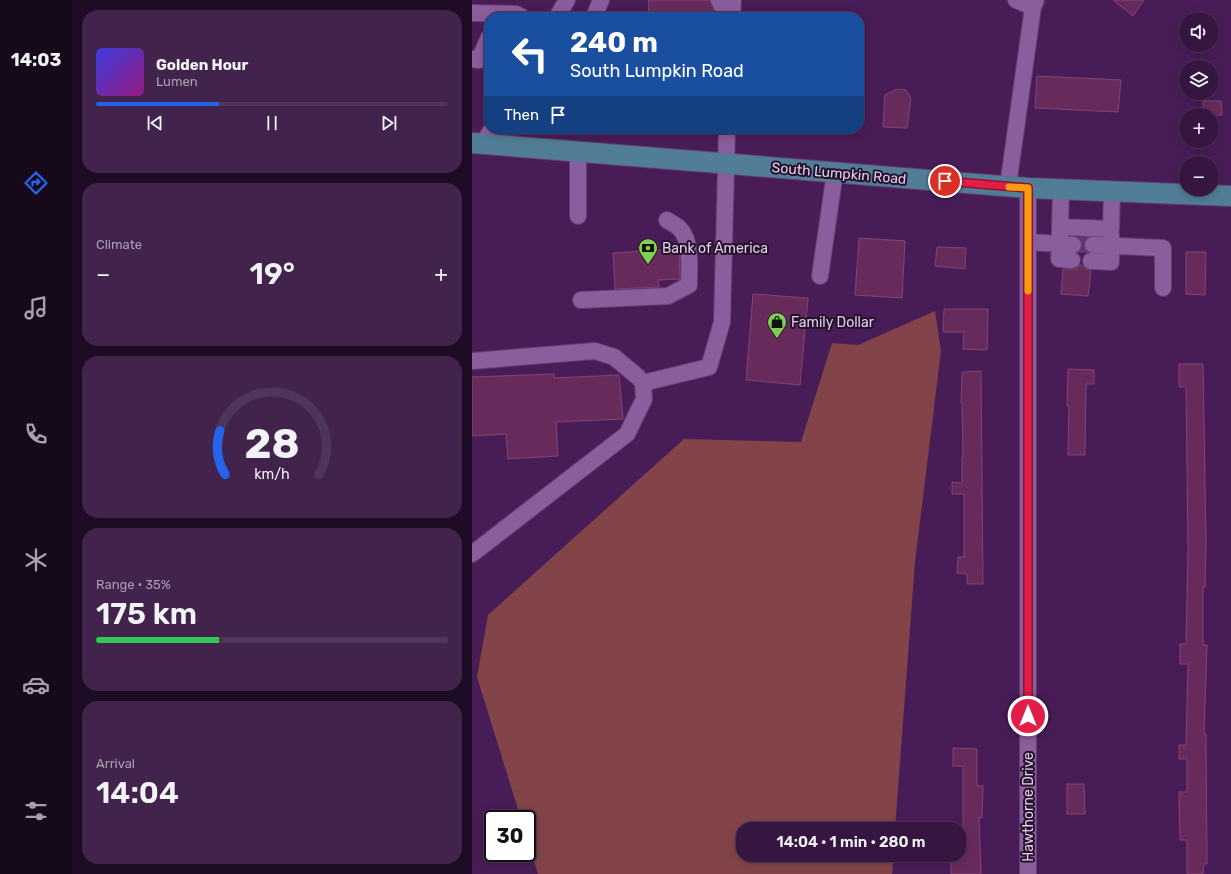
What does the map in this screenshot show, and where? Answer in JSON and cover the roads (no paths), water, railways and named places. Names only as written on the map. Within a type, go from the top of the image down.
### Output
[{"type":"main road","name":"South Lumpkin Road","points":[[482,138],[578,151],[1028,188],[1231,196]]},
{"type":"street","points":[[560,12],[567,0]]},
{"type":"street","points":[[596,12],[600,0]]},
{"type":"street","points":[[719,0],[730,9]]},
{"type":"street","points":[[1008,186],[1034,4],[1016,0]]},
{"type":"street","points":[[472,13],[484,14]]},
{"type":"street","points":[[474,64],[484,46]]},
{"type":"street","points":[[643,383],[709,367],[722,322],[726,134]]},
{"type":"street","points":[[578,151],[578,216]]},
{"type":"street","points":[[820,276],[835,172]]},
{"type":"street","name":"Hawthorne Drive","points":[[1028,188],[1028,874]]},
{"type":"street","points":[[1028,242],[1068,250],[1060,226],[1061,189]]},
{"type":"street","points":[[1092,253],[1111,262],[1112,192]]},
{"type":"street","points":[[581,300],[668,296],[689,285],[688,244],[686,236],[680,228],[667,220]]},
{"type":"street","points":[[1060,226],[1111,229]]},
{"type":"street","points":[[1111,246],[1163,248],[1163,288]]},
{"type":"street","points":[[472,361],[595,351],[614,357],[638,377],[643,383],[644,399],[627,434],[472,554]]},
{"type":"tunnel","points":[[1073,245],[1093,245]]},
{"type":"place","name":"Bank of America","points":[[648,265]]},
{"type":"place","name":"Family Dollar","points":[[777,339]]}]
